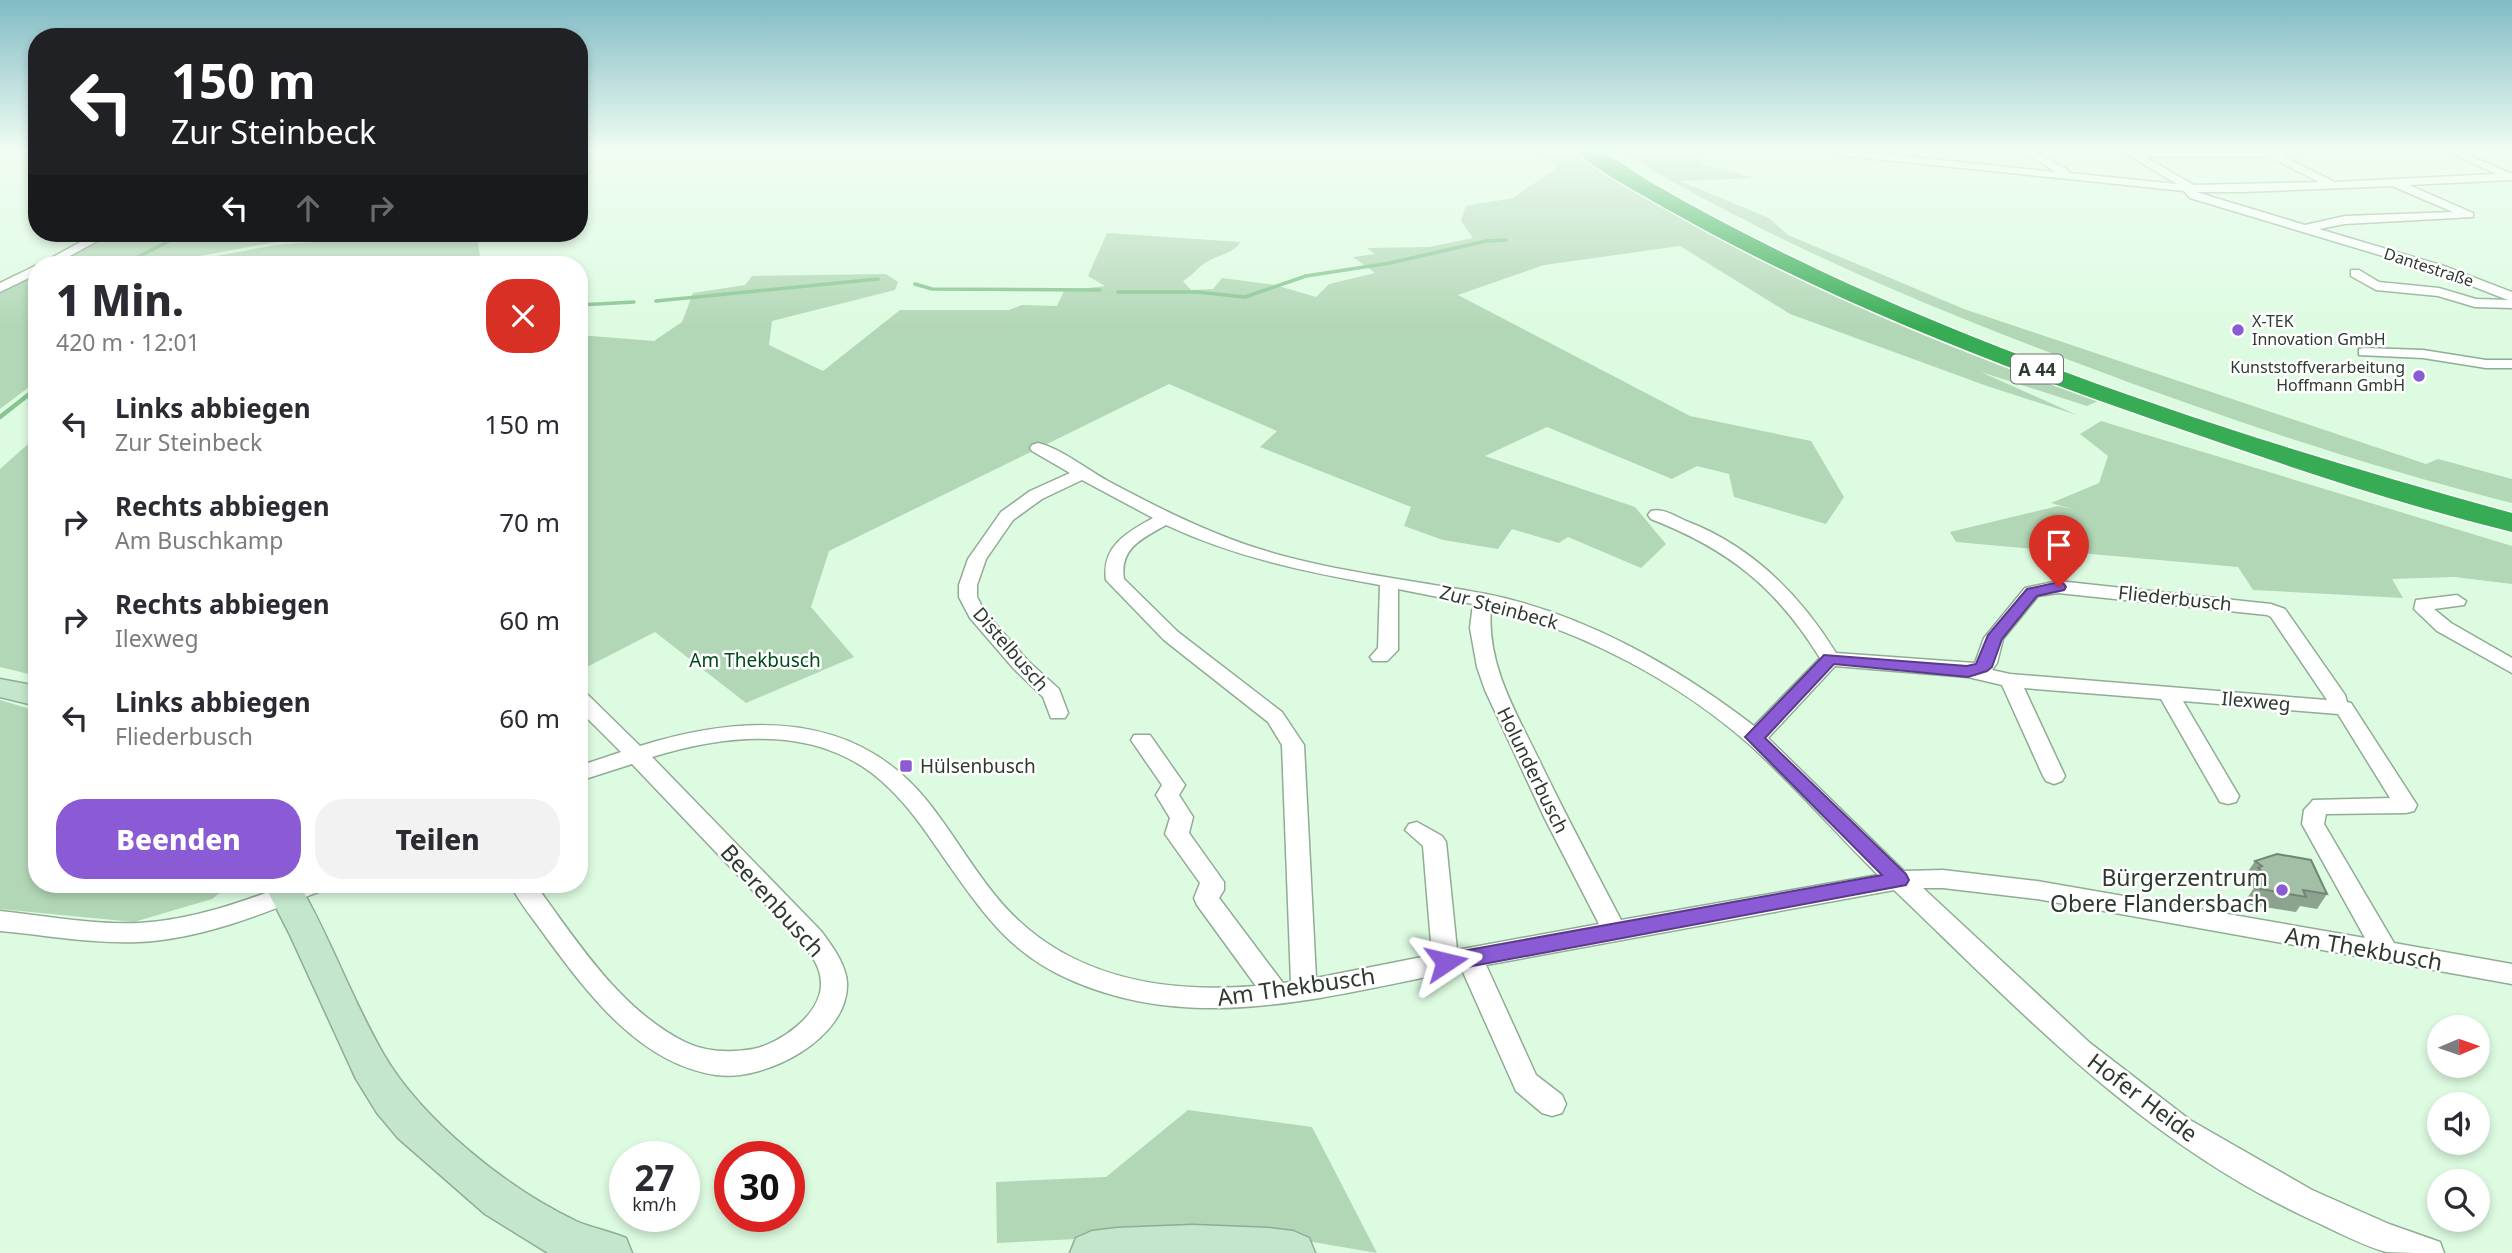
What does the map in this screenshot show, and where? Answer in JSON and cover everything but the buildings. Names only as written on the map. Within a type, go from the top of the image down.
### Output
[{"type":"highway","name":"A 44","points":[[1687,210],[1750,245],[1850,291],[2019,362],[2285,456],[2512,523]]},
{"type":"highway","name":"A 44","points":[[1708,210],[1768,243],[1945,322],[2172,407],[2305,451],[2512,511]]},
{"type":"main road","points":[[0,688],[28,694]]},
{"type":"main road","points":[[297,893],[352,1031],[385,1091],[402,1115],[501,1201],[559,1235],[610,1253]]},
{"type":"main road","points":[[1092,1253],[1143,1246],[1184,1245],[1293,1253]]},
{"type":"street","name":"Dantestraße","points":[[2244,210],[2440,269],[2512,297]]},
{"type":"street","points":[[2303,229],[2345,220],[2469,215],[2459,210]]},
{"type":"street","points":[[61,256],[89,242]]},
{"type":"street","points":[[2355,273],[2376,286],[2439,292],[2475,303],[2512,304]]},
{"type":"street","points":[[0,288],[28,274]]},
{"type":"street","points":[[2364,352],[2423,354],[2452,360],[2512,364]]},
{"type":"street","name":"Zur Steinbeck","points":[[1038,448],[1165,519],[1238,547],[1274,558],[1483,599],[1568,625],[1609,643],[1645,663],[1754,737],[1899,880]]},
{"type":"street","name":"Distelbusch","points":[[1058,713],[1052,694],[1021,665],[977,614],[968,597],[968,585],[977,559],[1007,516],[1036,495],[1083,473]]},
{"type":"street","points":[[1657,515],[1694,528],[1752,563],[1769,578],[1830,659],[1765,729],[1754,737]]},
{"type":"street","points":[[1165,519],[1120,547],[1112,569],[1115,580],[1171,636],[1275,717],[1293,745],[1304,989]]},
{"type":"street","points":[[1380,657],[1388,650],[1389,581]]},
{"type":"street","name":"Fliederbusch","points":[[1968,671],[1987,663],[1994,638],[2032,592],[2059,587],[2271,610],[2278,613],[2406,805],[2321,806],[2315,810],[2313,824],[2386,952]]},
{"type":"street","name":"Holunderbusch","points":[[1483,599],[1480,628],[1487,667],[1495,690],[1556,819],[1615,932]]},
{"type":"street","points":[[2457,601],[2435,601],[2423,604],[2423,609],[2444,627],[2512,667]]},
{"type":"street","name":"Ilexweg","points":[[1830,659],[1968,671],[2010,680],[2341,704]]},
{"type":"street","points":[[2010,680],[2054,776]]},
{"type":"street","points":[[2168,693],[2228,796]]},
{"type":"street","points":[[588,707],[637,754]]},
{"type":"street","name":"Am Thekbusch","points":[[588,771],[637,754],[702,738],[749,733],[782,732],[838,745],[868,759],[905,787],[1006,924],[1031,945],[1059,964],[1109,983],[1165,996],[1202,998],[1304,989],[1899,880],[1943,878],[2037,890],[2512,974]]},
{"type":"street","points":[[1142,740],[1174,785],[1167,795],[1182,817],[1177,834],[1212,882],[1212,890],[1206,898],[1276,993]]},
{"type":"street","name":"Beerenbusch","points":[[530,893],[602,992],[643,1030],[701,1060],[738,1065],[768,1058],[782,1052],[807,1034],[826,1014],[834,976],[828,961],[799,925],[637,754]]},
{"type":"street","points":[[1417,830],[1434,842],[1458,960],[1526,1083],[1552,1104]]},
{"type":"street","name":"Hofer Heide","points":[[1899,880],[2108,1075],[2151,1107],[2198,1140],[2303,1199],[2351,1224],[2429,1253]]},
{"type":"street","points":[[0,921],[154,931],[200,922],[279,893]]},
{"type":"green space","points":[[1465,210],[1677,210],[1924,332],[2098,401],[2087,406],[1981,372],[2077,415],[1987,386],[1790,314],[1680,246],[1544,265],[1458,295],[1690,416],[1811,441],[1844,497],[1826,524],[1734,497],[1729,474],[1697,466],[1672,479],[1547,427],[1485,456],[1635,507],[1666,544],[1641,568],[1568,537],[1559,543],[1512,529],[1498,549],[1443,540],[1404,526],[1411,507],[1260,447],[1277,431],[1169,384],[829,551],[811,607],[854,657],[746,703],[655,632],[588,666],[588,336],[654,341],[682,322],[693,293],[745,285],[752,276],[886,274],[898,282],[895,290],[772,321],[769,345],[823,371],[900,310],[1009,310],[1022,305],[1057,306],[1064,291],[1105,286],[1088,276],[1107,233],[1241,242],[1229,252],[1205,263],[1183,281],[1191,290],[1213,289],[1222,278],[1275,285],[1316,297],[1329,284],[1375,273],[1353,257],[1375,254],[1367,248],[1429,247],[1473,238],[1461,221]]},
{"type":"green space","points":[[1726,210],[1751,210],[1769,218],[1788,235],[1964,309],[2426,464],[2438,459],[2512,479],[2512,503],[2351,458],[2140,386],[1968,321],[1850,270]]},
{"type":"green space","points":[[93,242],[277,242],[200,256],[65,256]]},
{"type":"green space","points":[[310,242],[478,242],[480,256],[216,256]]},
{"type":"green space","points":[[28,277],[28,388],[0,409],[0,291]]},
{"type":"green space","points":[[2101,421],[2512,546],[2512,584],[2454,577],[2392,579],[2403,598],[2253,590],[2238,567],[1956,542],[1950,532],[2058,506],[2072,509],[2051,503],[2099,483],[2108,456],[2080,434]]},
{"type":"green space","points":[[28,444],[28,674],[0,667],[0,469]]},
{"type":"green space","points":[[0,700],[28,708],[28,893],[220,893],[212,899],[134,922],[0,909]]},
{"type":"green space","points":[[1188,1110],[1312,1127],[1377,1253],[1313,1242],[1195,1233],[997,1243],[996,1182],[1106,1177]]},
{"type":"waterway","points":[[1118,292],[1197,292],[1245,297],[1306,276],[1390,263],[1486,241],[1506,240]]},
{"type":"waterway","points":[[140,256],[167,242]]},
{"type":"waterway","points":[[656,301],[878,279]]},
{"type":"waterway","points":[[915,284],[932,289],[1100,290]]},
{"type":"waterway","points":[[588,305],[634,302]]},
{"type":"waterway","points":[[0,417],[28,395]]},
{"type":"place","name":"X-TEK Innovation GmbH","points":[[2238,330]]},
{"type":"place","name":"Kunststoffverarbeitung Hoffmann GmbH","points":[[2419,376]]},
{"type":"place","name":"Hülsenbusch","points":[[906,766]]},
{"type":"place","name":"Bürgerzentrum Obere Flandersbach","points":[[2282,890]]},
{"type":"route","points":[[1446,962],[1899,880],[1754,737],[1765,729],[1830,659],[1968,671],[1982,668],[1987,663],[1994,638],[2032,592],[2059,587]]}]
